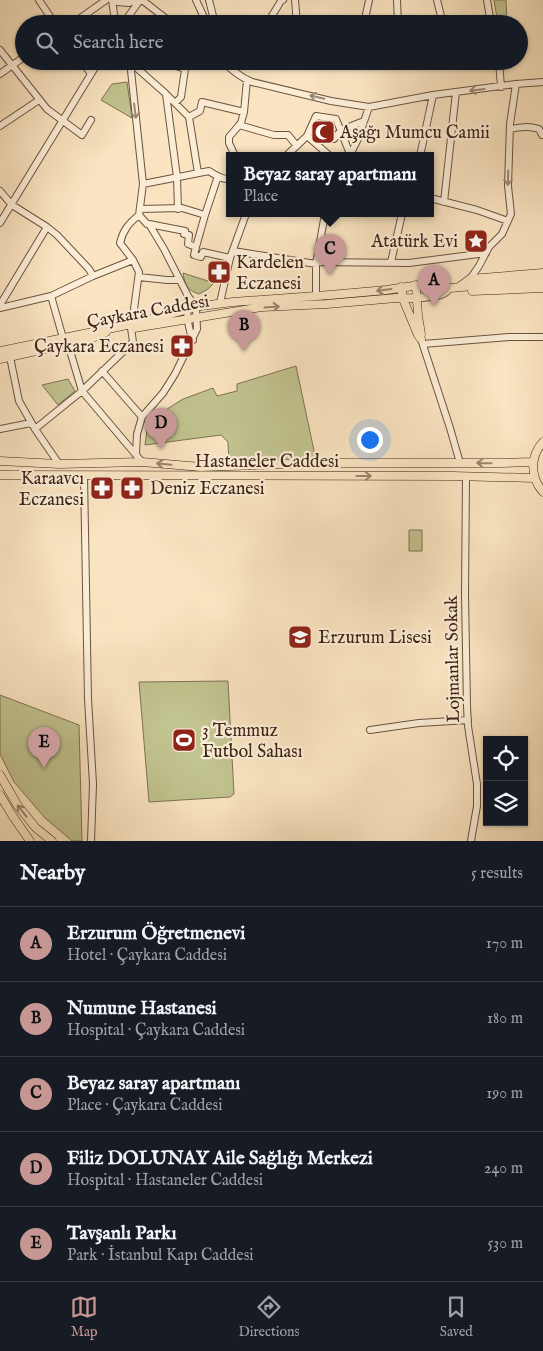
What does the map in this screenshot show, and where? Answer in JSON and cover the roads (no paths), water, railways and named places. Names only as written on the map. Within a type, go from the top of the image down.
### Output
[{"type":"main road","points":[[458,287],[470,279],[543,273]]},
{"type":"main road","name":"Çaykara Caddesi","points":[[0,351],[65,341],[187,314],[196,308],[220,303],[386,290],[401,287],[444,286],[450,288],[543,280]]},
{"type":"main road","points":[[416,286],[422,341]]},
{"type":"main road","points":[[401,287],[403,299],[422,341]]},
{"type":"main road","points":[[458,287],[473,291],[543,288]]},
{"type":"main road","name":"Çaykara Caddesi","points":[[187,314],[197,317],[262,307],[403,299],[443,294],[450,288]]},
{"type":"main road","name":"Çaykara Caddesi","points":[[0,355],[132,326]]},
{"type":"main road","points":[[0,359],[65,341],[98,336],[106,332]]},
{"type":"main road","points":[[543,442],[535,454],[533,462],[534,478],[543,492]]},
{"type":"main road","name":"Hastaneler Caddesi","points":[[0,461],[59,464],[142,462],[201,467],[312,463],[533,462]]},
{"type":"main road","name":"Hastaneler Caddesi","points":[[0,475],[466,476],[534,478]]},
{"type":"main road","points":[[0,775],[18,806],[36,828],[52,841]]},
{"type":"main road","points":[[0,795],[28,841]]},
{"type":"street","points":[[39,0],[49,15]]},
{"type":"street","points":[[85,15],[106,0]]},
{"type":"street","points":[[113,15],[113,0],[129,3],[140,0]]},
{"type":"street","points":[[129,15],[140,0]]},
{"type":"street","points":[[140,0],[161,15]]},
{"type":"street","points":[[196,0],[204,15]]},
{"type":"street","points":[[209,0],[213,15]]},
{"type":"street","points":[[272,15],[283,0]]},
{"type":"street","points":[[295,0],[296,15]]},
{"type":"street","points":[[366,15],[369,0]]},
{"type":"street","points":[[397,0],[398,15]]},
{"type":"street","points":[[437,0],[441,15]]},
{"type":"street","points":[[487,0],[490,15]]},
{"type":"street","points":[[0,50],[15,70]]},
{"type":"street","points":[[0,74],[15,64]]},
{"type":"street","points":[[15,70],[47,109],[82,135],[91,120]]},
{"type":"street","points":[[88,70],[91,74]]},
{"type":"street","points":[[0,223],[94,70]]},
{"type":"street","points":[[35,429],[82,391],[132,342],[132,326],[139,272],[133,260],[120,243],[122,233],[139,212],[143,184],[131,70]]},
{"type":"street","points":[[139,70],[189,116],[198,173]]},
{"type":"street","points":[[175,103],[181,96],[185,70]]},
{"type":"street","points":[[231,70],[246,80],[331,101],[368,107],[433,95],[543,82]]},
{"type":"street","points":[[500,70],[502,87]]},
{"type":"street","points":[[234,152],[229,143],[229,137],[241,123],[244,112],[246,80]]},
{"type":"street","points":[[470,279],[489,247],[502,234],[511,214],[508,186],[510,124],[516,84]]},
{"type":"street","points":[[444,202],[456,92]]},
{"type":"street","points":[[165,93],[177,177],[178,208]]},
{"type":"street","points":[[421,152],[433,95]]},
{"type":"street","points":[[0,126],[39,100]]},
{"type":"street","points":[[189,116],[200,111],[202,102],[244,112]]},
{"type":"street","points":[[351,152],[368,107]]},
{"type":"street","points":[[310,138],[316,116],[336,119],[349,152]]},
{"type":"street","points":[[290,152],[310,138],[334,139],[341,130],[364,122]]},
{"type":"street","points":[[239,125],[274,135],[288,135],[297,146]]},
{"type":"street","points":[[510,129],[532,127],[539,129],[542,135]]},
{"type":"street","points":[[310,138],[326,152]]},
{"type":"street","points":[[143,184],[208,171],[226,179]]},
{"type":"street","points":[[218,176],[194,255],[201,257],[203,252],[230,258]]},
{"type":"street","points":[[0,191],[12,205],[47,227],[68,246],[93,276]]},
{"type":"street","points":[[434,199],[477,210],[508,221]]},
{"type":"street","points":[[139,212],[178,208],[205,214]]},
{"type":"street","points":[[136,454],[137,434],[142,416],[163,393],[193,340],[197,329],[196,308],[149,224],[147,224],[139,212]]},
{"type":"street","points":[[220,303],[230,258],[245,217]]},
{"type":"street","points":[[316,296],[316,263],[324,217]]},
{"type":"street","points":[[391,262],[401,217]]},
{"type":"street","points":[[149,224],[185,231],[184,234],[189,235],[188,244],[196,247]]},
{"type":"street","points":[[0,306],[47,227]]},
{"type":"street","points":[[233,251],[316,263],[408,263],[486,254]]},
{"type":"street","points":[[0,306],[50,296],[133,260]]},
{"type":"street","points":[[139,277],[180,280]]},
{"type":"street","points":[[50,296],[82,391],[142,462]]},
{"type":"street","points":[[188,296],[187,314],[193,340]]},
{"type":"street","points":[[460,463],[422,341],[543,337]]},
{"type":"street","points":[[10,357],[19,401],[31,423],[59,464]]},
{"type":"street","points":[[102,372],[142,416]]},
{"type":"street","points":[[0,428],[31,423]]},
{"type":"street","points":[[84,475],[88,699],[93,784],[91,841]]},
{"type":"street","name":"Lojmanlar Sokak","points":[[466,476],[465,595],[468,720],[477,784],[477,806],[471,841]]},
{"type":"street","points":[[370,730],[419,723],[468,720]]},
{"type":"place","name":"Aşağı Mumcu Camii","points":[[323,132]]},
{"type":"place","name":"Atatürk Evi","points":[[476,241]]},
{"type":"place","name":"Kardelen Eczanesi","points":[[219,272]]},
{"type":"place","name":"Beyaz saray apartmanı","points":[[330,275]]},
{"type":"place","name":"Erzurum Öğretmenevi","points":[[434,306]]},
{"type":"place","name":"Çaykara Eczanesi","points":[[182,346]]},
{"type":"place","name":"Numune Hastanesi","points":[[244,351]]},
{"type":"place","name":"Filiz DOLUNAY Aile Sağlığı Merkezi","points":[[161,449]]},
{"type":"place","name":"Karaavcı Eczanesi","points":[[102,488]]},
{"type":"place","name":"Deniz Eczanesi","points":[[132,488]]},
{"type":"place","name":"Erzurum Lisesi","points":[[300,637]]},
{"type":"place","name":"3 Temmuz Futbol Sahası","points":[[184,740]]},
{"type":"place","name":"Tavşanlı Parkı","points":[[44,768]]}]
